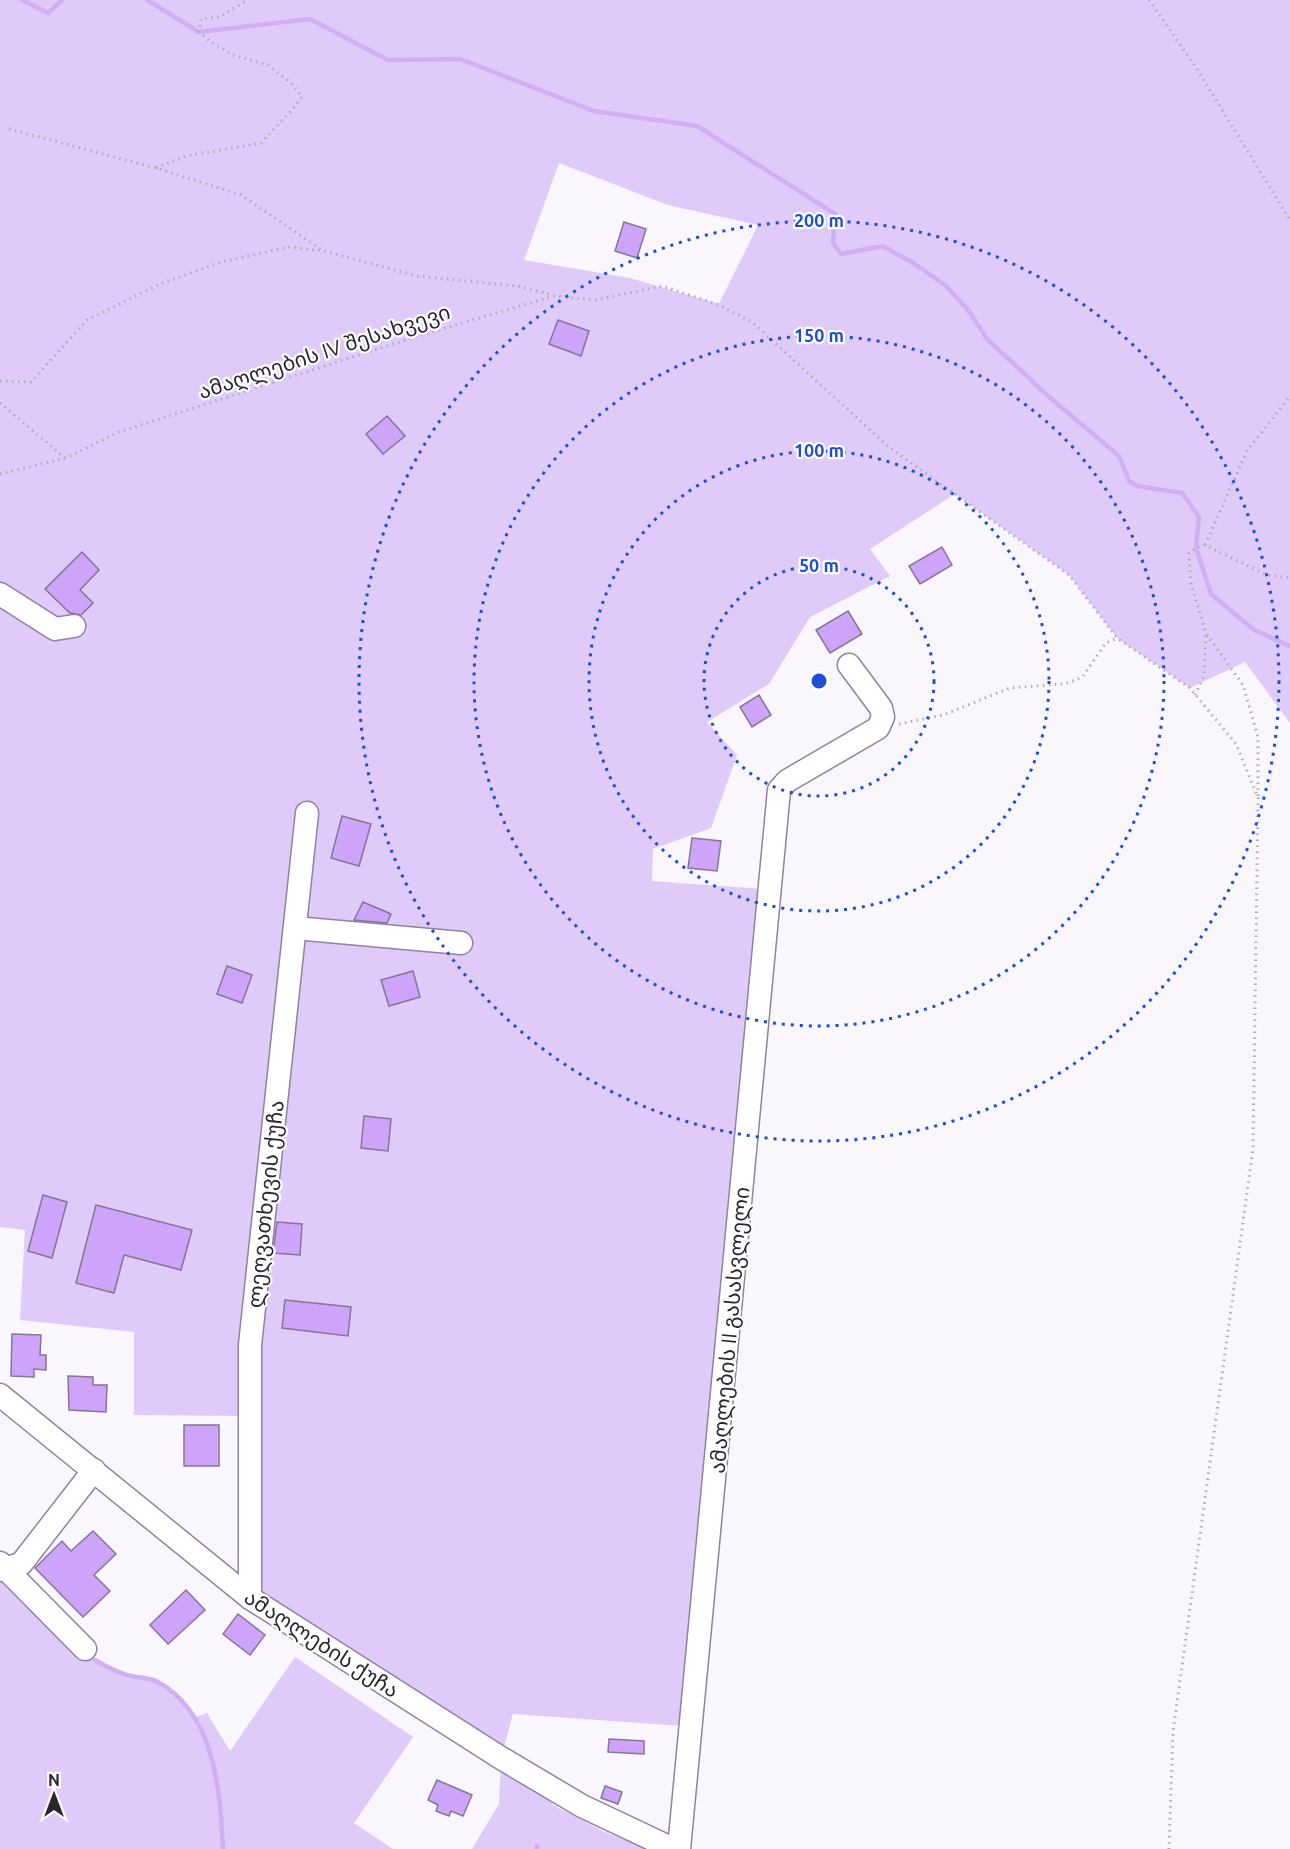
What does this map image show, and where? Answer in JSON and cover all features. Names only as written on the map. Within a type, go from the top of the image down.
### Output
[{"type":"street","points":[[0,594],[55,629],[74,626]]},
{"type":"street","points":[[849,665],[881,708],[883,717],[878,728]]},
{"type":"street","name":"ამაღლების II გასასვლელი","points":[[679,1849],[779,790],[787,781],[878,728]]},
{"type":"street","name":"ლეღვათხევის ქუჩა","points":[[250,1598],[250,1345],[307,813]]},
{"type":"street","points":[[295,928],[461,943]]},
{"type":"street","name":"ამაღლების ქუჩა","points":[[0,1395],[250,1598],[501,1758],[582,1806],[673,1849]]},
{"type":"street","points":[[2,1567],[21,1564],[94,1470]]},
{"type":"street","points":[[2,1567],[85,1649]]},
{"type":"path","points":[[156,168],[186,156],[261,143],[302,97],[292,84],[268,65],[233,55],[199,32],[201,20],[219,17],[248,0]]},
{"type":"path","points":[[1149,0],[1195,66],[1290,220]]},
{"type":"path","points":[[9,129],[156,168],[241,195],[324,251]]},
{"type":"path","points":[[0,381],[32,381],[87,320],[160,284],[220,262],[288,247],[324,251],[417,276],[518,286],[554,296]]},
{"type":"path","name":"ამაღლების IV შესახვევი","points":[[0,474],[66,458],[119,432],[415,337],[554,296],[596,300],[662,286],[719,305],[752,322],[890,448],[1069,575],[1116,638]]},
{"type":"path","points":[[1205,545],[1247,450],[1290,396]]},
{"type":"path","points":[[0,404],[66,458]]},
{"type":"path","points":[[1195,695],[1204,676],[1206,633],[1191,584],[1190,554],[1196,548],[1205,545],[1267,575],[1290,578]]},
{"type":"path","points":[[1169,1849],[1173,1732],[1253,1149],[1258,737],[1243,685],[1206,633]]},
{"type":"path","points":[[878,728],[943,716],[1010,688],[1048,686],[1076,680],[1083,676],[1106,643],[1116,638],[1190,688],[1236,744],[1258,798]]},
{"type":"shaded area","points":[[0,0],[1290,0],[1290,723],[1245,662],[1190,688],[1117,638],[1069,575],[955,494],[870,549],[890,576],[810,617],[769,684],[707,722],[737,755],[711,828],[653,849],[652,881],[762,889],[683,1726],[513,1714],[501,1758],[250,1598],[250,1416],[134,1415],[134,1332],[20,1320],[25,1230],[0,1227]],"holes":[[[559,163],[668,205],[758,225],[719,304],[630,278],[524,260]]]},
{"type":"shaded area","points":[[0,1563],[95,1660],[124,1674],[155,1681],[177,1697],[196,1717],[207,1713],[230,1751],[295,1657],[413,1737],[354,1823],[393,1849],[0,1849]]},
{"type":"shaded area","points":[[501,1758],[542,1782],[553,1805],[605,1832],[649,1849],[472,1849],[499,1804]]},
{"type":"building","points":[[624,222],[646,229],[637,258],[615,251]]},
{"type":"building","points":[[558,320],[589,331],[581,356],[549,344]]},
{"type":"building","points":[[387,416],[405,436],[383,454],[366,434]]},
{"type":"building","points":[[942,547],[952,565],[920,584],[909,566]]},
{"type":"building","points":[[82,552],[99,570],[80,590],[93,603],[81,615],[70,613],[45,589]]},
{"type":"building","points":[[848,611],[862,634],[830,653],[816,630]]},
{"type":"building","points":[[759,695],[771,715],[752,727],[740,707]]},
{"type":"building","points":[[342,816],[371,824],[359,866],[331,858]]},
{"type":"building","points":[[692,838],[721,841],[717,871],[688,868]]},
{"type":"building","points":[[363,902],[391,914],[387,923],[354,920]]},
{"type":"building","points":[[227,966],[252,975],[242,1003],[217,994]]},
{"type":"building","points":[[413,971],[420,997],[389,1006],[381,980]]},
{"type":"building","points":[[364,1116],[391,1119],[388,1151],[361,1148]]},
{"type":"building","points":[[43,1195],[67,1202],[52,1258],[28,1251]]},
{"type":"building","points":[[96,1205],[192,1230],[181,1270],[124,1255],[114,1293],[76,1283]]},
{"type":"building","points":[[277,1222],[302,1224],[300,1255],[273,1253]]},
{"type":"building","points":[[285,1300],[351,1307],[348,1336],[282,1328]]},
{"type":"building","points":[[12,1334],[41,1335],[40,1355],[46,1355],[46,1370],[34,1369],[34,1377],[11,1376]]},
{"type":"building","points":[[68,1376],[93,1377],[93,1385],[107,1385],[106,1412],[69,1410]]},
{"type":"building","points":[[184,1425],[219,1425],[219,1466],[184,1466]]},
{"type":"building","points":[[93,1531],[116,1554],[94,1575],[110,1591],[83,1617],[35,1568],[62,1541],[71,1551]]},
{"type":"building","points":[[186,1590],[205,1610],[168,1644],[150,1625]]},
{"type":"building","points":[[238,1614],[265,1635],[250,1655],[223,1634]]},
{"type":"building","points":[[609,1739],[644,1741],[644,1754],[608,1752]]},
{"type":"building","points":[[437,1780],[472,1795],[463,1816],[451,1811],[449,1816],[436,1811],[438,1805],[428,1800]]},
{"type":"building","points":[[605,1786],[622,1792],[618,1804],[601,1798]]},
{"type":"waterway","points":[[22,0],[48,13],[62,0]]},
{"type":"waterway","points":[[147,0],[199,32],[310,19],[388,60],[460,59],[594,111],[697,126],[835,214],[833,243],[841,254],[883,246],[915,264],[946,286],[969,311],[987,339],[1047,395],[1119,456],[1129,481],[1137,486],[1182,493],[1199,517],[1196,548],[1211,594],[1254,630],[1290,646]]},
{"type":"waterway","points":[[95,1660],[120,1673],[156,1681],[176,1695],[191,1712],[202,1732],[216,1778],[223,1849]]}]
